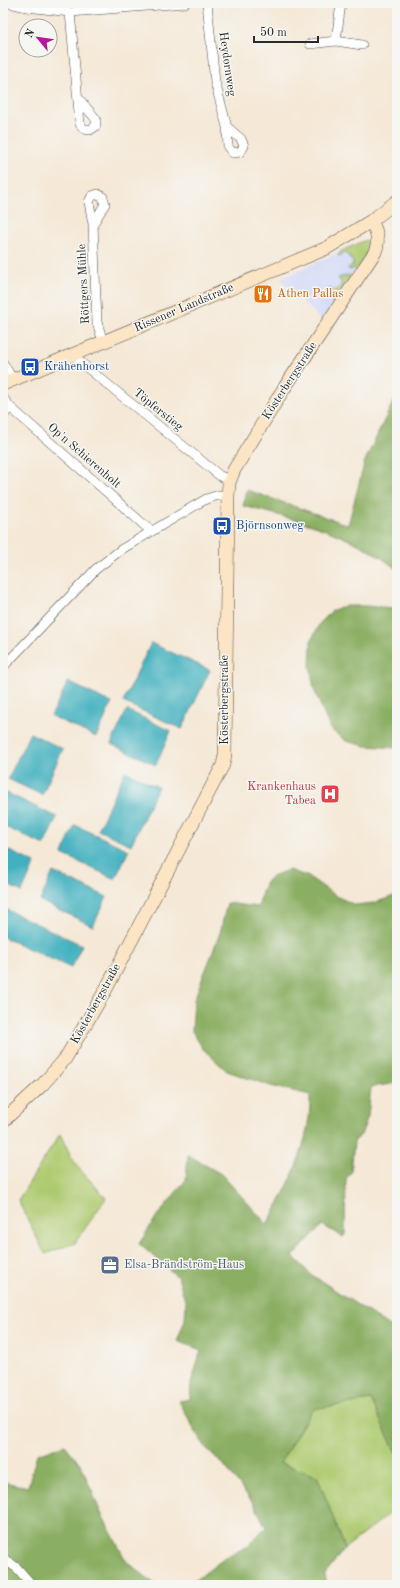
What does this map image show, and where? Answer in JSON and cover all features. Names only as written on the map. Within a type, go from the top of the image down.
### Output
[{"type":"street","points":[[9,3],[27,7],[70,12],[186,3]]},
{"type":"street","name":"Heydornweg","points":[[207,3],[215,82],[227,127]]},
{"type":"street","points":[[336,41],[340,3]]},
{"type":"street","points":[[70,12],[79,99]]},
{"type":"street","points":[[310,44],[336,41],[362,45]]},
{"type":"street","name":"Rissener Landstraße","points":[[8,382],[327,248],[366,224],[397,202]]},
{"type":"street","name":"Röttgers Mühle","points":[[93,224],[97,322],[103,342]]},
{"type":"street","name":"Kösterbergstraße","points":[[3,1120],[43,1084],[65,1059],[105,991],[223,765],[225,755],[228,496],[230,480],[234,470],[283,390],[372,256],[372,245],[366,224]]},
{"type":"street","name":"Töpferstieg","points":[[75,354],[79,362],[214,471],[230,480]]},
{"type":"street","points":[[3,363],[8,382]]},
{"type":"street","name":"Op'n Schierenholt","points":[[3,398],[10,407],[151,531]]},
{"type":"street","points":[[3,416],[10,407]]},
{"type":"street","points":[[3,667],[96,569],[122,549],[206,499],[219,495],[228,496]]},
{"type":"street","points":[[3,1558],[17,1568],[32,1585]]},
{"type":"shaded area","points":[[366,240],[369,247],[368,252],[322,321],[280,279]]},
{"type":"green space","points":[[366,240],[368,244],[368,251],[365,258],[359,267],[350,270],[348,268],[354,264],[346,252],[338,256],[341,251]]},
{"type":"green space","points":[[351,276],[333,303],[330,299],[329,289],[330,288],[335,292],[342,283],[338,278]]},
{"type":"green space","points":[[394,400],[397,402],[397,570],[363,547],[324,529],[243,506],[247,490],[348,525],[365,461]]},
{"type":"green space","points":[[345,606],[397,608],[397,748],[366,746],[346,741],[330,729],[314,689],[310,665],[311,641],[320,623],[333,610]]},
{"type":"green space","points":[[289,870],[309,877],[336,896],[355,905],[374,903],[397,895],[397,1083],[371,1087],[368,1116],[361,1135],[354,1142],[351,1172],[346,1179],[345,1234],[343,1237],[322,1225],[293,1256],[309,1273],[397,1331],[397,1455],[371,1400],[312,1409],[280,1463],[317,1476],[345,1548],[324,1575],[327,1585],[183,1585],[200,1577],[226,1557],[246,1547],[266,1527],[254,1504],[224,1465],[203,1445],[179,1401],[190,1399],[191,1384],[201,1350],[177,1341],[185,1320],[186,1304],[178,1277],[139,1244],[157,1216],[186,1180],[188,1155],[221,1174],[267,1224],[291,1179],[298,1162],[307,1128],[310,1111],[310,1095],[271,1086],[227,1071],[203,1049],[192,1031],[194,1000],[220,933],[227,903],[258,907],[266,882],[274,876]]},
{"type":"green space","points":[[60,1134],[75,1164],[106,1198],[75,1243],[45,1254],[18,1200]]},
{"type":"green space","points":[[371,1400],[397,1455],[397,1508],[345,1548],[317,1476],[280,1463],[312,1409]]},
{"type":"green space","points":[[65,1445],[81,1465],[100,1511],[126,1561],[155,1584],[163,1585],[3,1585],[3,1482],[28,1487],[37,1454]]},
{"type":"water","points":[[151,643],[210,670],[182,729],[123,702]]},
{"type":"water","points":[[68,682],[112,703],[96,737],[51,716]]},
{"type":"water","points":[[127,710],[171,731],[156,765],[111,744]]},
{"type":"water","points":[[30,733],[63,749],[42,795],[8,779]]},
{"type":"water","points":[[125,771],[158,787],[131,845],[98,830]]},
{"type":"water","points":[[3,791],[57,817],[44,845],[3,826]]},
{"type":"water","points":[[75,825],[129,850],[115,879],[62,854]]},
{"type":"water","points":[[3,848],[35,863],[22,892],[3,883]]},
{"type":"water","points":[[53,872],[107,897],[93,926],[40,901]]},
{"type":"water","points":[[3,908],[82,945],[71,968],[3,937]]},
{"type":"place","name":"Athen Pallas","points":[[263,294]]},
{"type":"place","name":"Krähenhorst","points":[[30,367]]},
{"type":"place","name":"Björnsonweg","points":[[222,526]]},
{"type":"place","name":"Krankenhaus Tabea","points":[[330,794]]},
{"type":"place","name":"Elsa-Brändström-Haus","points":[[110,1265]]}]
